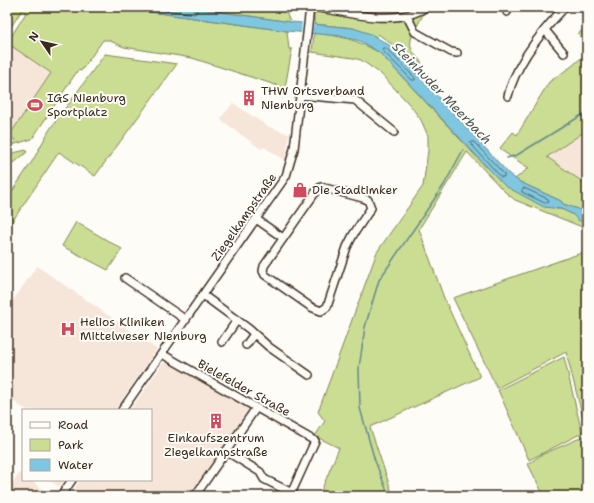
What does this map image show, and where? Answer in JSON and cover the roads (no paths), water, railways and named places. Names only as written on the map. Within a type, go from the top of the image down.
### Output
[{"type":"street","name":"Ziegelkampstraße","points":[[123,409],[282,183],[290,168],[310,7]]},
{"type":"street","points":[[316,7],[387,18],[407,16],[426,7]]},
{"type":"street","points":[[508,96],[524,59],[545,30],[565,7]]},
{"type":"street","points":[[407,16],[415,32],[451,52],[457,53]]},
{"type":"street","points":[[545,30],[564,53]]},
{"type":"street","points":[[300,94],[355,100],[394,132]]},
{"type":"street","points":[[321,187],[363,198],[370,204],[370,211],[353,235],[327,307],[321,311],[311,307],[265,275],[263,271],[264,266],[284,238],[317,190],[321,187]]},
{"type":"street","points":[[256,219],[284,238]]},
{"type":"street","points":[[125,278],[186,320]]},
{"type":"street","points":[[203,295],[237,320],[269,347],[309,375]]},
{"type":"street","points":[[222,342],[237,320]]},
{"type":"street","points":[[246,345],[254,334]]},
{"type":"street","name":"Bielefelder Straße","points":[[162,354],[315,441],[291,494]]},
{"type":"street","points":[[195,496],[256,408]]},
{"type":"street","points":[[226,451],[260,472],[264,479],[291,494]]},
{"type":"street","points":[[61,496],[71,481]]},
{"type":"water","points":[[115,7],[187,7],[291,22],[353,28],[371,34],[389,45],[406,62],[509,174],[520,182],[561,201],[563,204],[587,212],[587,224],[578,220],[572,214],[561,209],[544,207],[505,186],[380,53],[360,41],[340,36],[287,31]]},
{"type":"waterway","points":[[507,158],[517,155],[587,112]]},
{"type":"waterway","points":[[389,496],[375,461],[360,408],[359,368],[365,327],[379,280],[444,185],[463,150]]},
{"type":"place","name":"THW Ortsverband Nienburg","points":[[249,98]]},
{"type":"place","name":"IGS Nienburg Sportplatz","points":[[35,105]]},
{"type":"place","name":"Die Stadtimker","points":[[300,190]]},
{"type":"place","name":"Helios Kliniken Mittelweser Nienburg","points":[[68,329]]},
{"type":"place","name":"Einkaufszentrum Ziegelkampstraße","points":[[216,421]]},
{"type":"water label","name":"Steinhuder Meerbach","points":[[442,93]]}]
